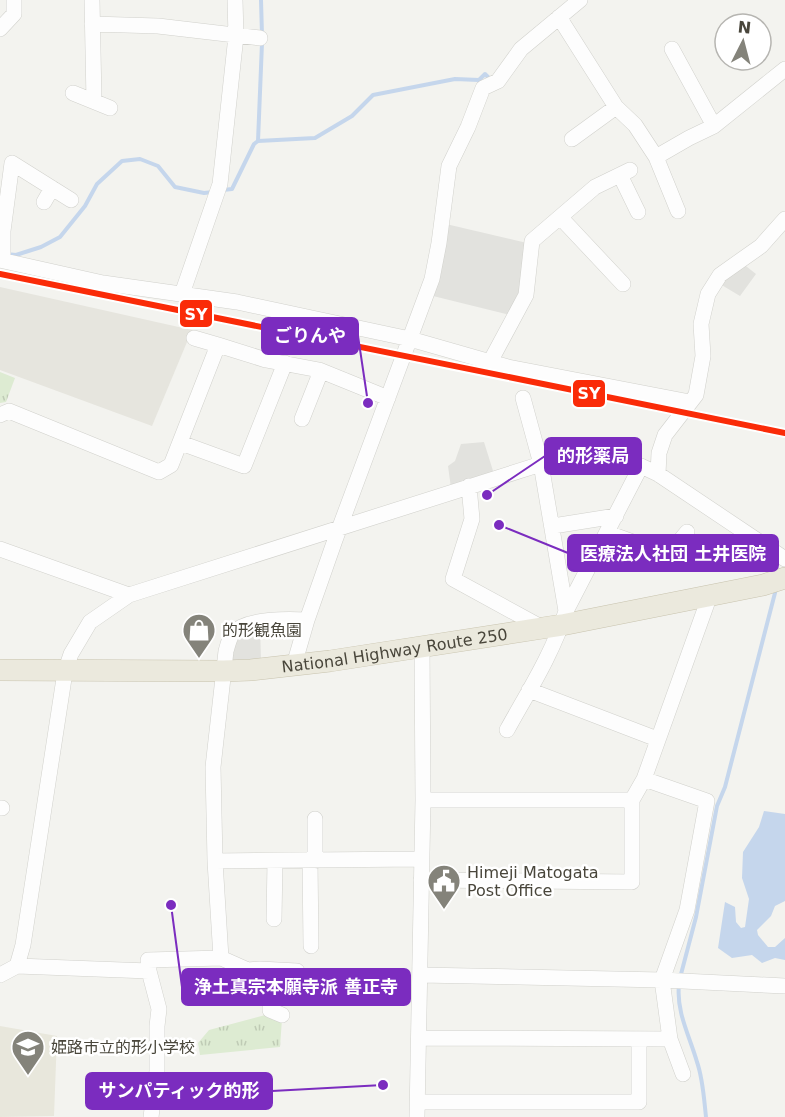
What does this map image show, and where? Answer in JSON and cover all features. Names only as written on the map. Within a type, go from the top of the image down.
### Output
[{"type":"highway","name":"National Highway Route 250","points":[[0,670],[224,671],[294,665],[422,647],[556,621],[710,596],[785,578]]},
{"type":"street","points":[[0,29],[14,14],[14,0]]},
{"type":"street","points":[[92,0],[94,101]]},
{"type":"street","points":[[182,294],[218,190],[236,36],[235,0]]},
{"type":"street","points":[[294,665],[339,529],[432,279],[449,166],[468,127],[483,88],[498,81],[521,49],[568,6],[616,107],[635,125],[656,157],[678,211]]},
{"type":"street","points":[[92,24],[158,26],[260,38]]},
{"type":"street","points":[[672,49],[714,126]]},
{"type":"street","points":[[656,157],[714,126],[785,69]]},
{"type":"street","points":[[72,93],[110,108]]},
{"type":"street","points":[[572,139],[616,107]]},
{"type":"street","points":[[71,200],[12,163],[2,256],[103,283],[237,302],[410,339],[508,367],[690,402]]},
{"type":"street","points":[[490,362],[526,295],[532,241],[595,187],[625,172],[638,212]]},
{"type":"street","points":[[44,202],[52,188]]},
{"type":"street","points":[[561,218],[623,284]]},
{"type":"street","points":[[658,474],[662,441],[696,395],[703,356],[701,324],[708,294],[720,275],[761,246],[785,219]]},
{"type":"street","points":[[194,338],[266,360],[321,371],[388,398]]},
{"type":"street","points":[[0,415],[9,411],[159,472],[171,465],[218,345]]},
{"type":"street","points":[[181,443],[244,466],[285,363]]},
{"type":"street","points":[[302,419],[321,371]]},
{"type":"street","points":[[523,398],[541,464],[553,526],[556,621]]},
{"type":"street","points":[[17,966],[23,945],[65,672],[71,654],[90,622],[129,595],[541,464],[584,457],[622,461],[658,474],[785,559]]},
{"type":"street","points":[[507,730],[529,690],[556,621],[608,533],[641,466]]},
{"type":"street","points":[[469,486],[472,519],[453,579],[556,621]]},
{"type":"street","points":[[553,526],[616,516]]},
{"type":"street","points":[[608,533],[633,542],[673,549],[687,532]]},
{"type":"street","points":[[0,549],[129,595]]},
{"type":"street","points":[[421,880],[632,882],[632,800],[644,779],[710,596]]},
{"type":"street","points":[[221,958],[215,861],[213,767],[226,651],[231,636],[241,627],[278,620],[307,620]]},
{"type":"street","points":[[422,647],[423,800],[417,1109],[639,1102],[639,1040]]},
{"type":"street","points":[[529,690],[657,739]]},
{"type":"street","points":[[644,779],[707,801],[674,981],[670,1039],[683,1074]]},
{"type":"street","points":[[423,800],[632,800]]},
{"type":"street","points":[[310,946],[315,819]]},
{"type":"street","points":[[215,861],[422,859]]},
{"type":"street","points":[[274,920],[275,861]]},
{"type":"street","points":[[151,1117],[159,1009],[148,960],[221,958],[248,970],[297,971]]},
{"type":"street","points":[[0,975],[17,966],[149,971]]},
{"type":"street","points":[[270,970],[270,1010],[282,1015]]},
{"type":"street","points":[[420,975],[785,986]]},
{"type":"street","points":[[419,1038],[670,1039]]},
{"type":"shaded area","points":[[446,224],[527,243],[523,282],[510,315],[433,296]]},
{"type":"shaded area","points":[[742,263],[756,274],[740,296],[720,284]]},
{"type":"shaded area","points":[[0,287],[192,330],[152,426],[0,370]]},
{"type":"shaded area","points":[[484,442],[494,474],[451,488],[448,466],[455,461],[461,444]]},
{"type":"shaded area","points":[[260,623],[261,662],[226,663],[231,636]]},
{"type":"shaded area","name":"姫路市立的形小学校","points":[[0,1026],[57,1036],[54,1116],[0,1117]]},
{"type":"green space","points":[[0,372],[15,378],[6,402],[0,403]]},
{"type":"green space","points":[[269,1014],[282,1019],[280,1047],[200,1055],[198,1043],[209,1030]]},
{"type":"water","points":[[764,811],[785,814],[785,901],[775,906],[771,916],[757,930],[758,935],[768,947],[775,947],[785,938],[785,960],[775,958],[762,963],[752,955],[732,958],[718,948],[725,902],[735,907],[736,922],[741,928],[745,927],[749,899],[742,878],[743,852],[759,827]]},
{"type":"waterway","points":[[261,0],[262,35]]},
{"type":"waterway","points":[[258,141],[262,43]]},
{"type":"waterway","points":[[223,190],[232,189],[254,144],[258,141],[315,138],[352,116],[373,95],[455,79],[479,80],[485,74],[491,80]]},
{"type":"waterway","points":[[6,254],[16,255],[41,247],[60,237],[85,206],[97,184],[122,161],[140,159],[158,166],[175,187],[204,193],[213,192]]},
{"type":"waterway","points":[[680,978],[696,917],[717,806],[725,787],[776,589]]},
{"type":"waterway","points":[[679,985],[682,1015],[701,1075],[706,1117]]},
{"type":"transit line","name":"SY","points":[[0,274],[785,433]]},
{"type":"place","name":"ごりんや","points":[[368,403]]},
{"type":"place","name":"的形薬局","points":[[487,495]]},
{"type":"place","name":"医療法人社団 土井医院","points":[[499,525]]},
{"type":"place","name":"的形観魚園","points":[[199,659]]},
{"type":"place","name":"浄土真宗本願寺派 善正寺","points":[[171,905]]},
{"type":"place","name":"Himeji Matogata Post Office","points":[[444,910]]},
{"type":"place","name":"姫路市立的形小学校","points":[[28,1076]]},
{"type":"place","name":"サンパティック的形","points":[[383,1085]]}]
